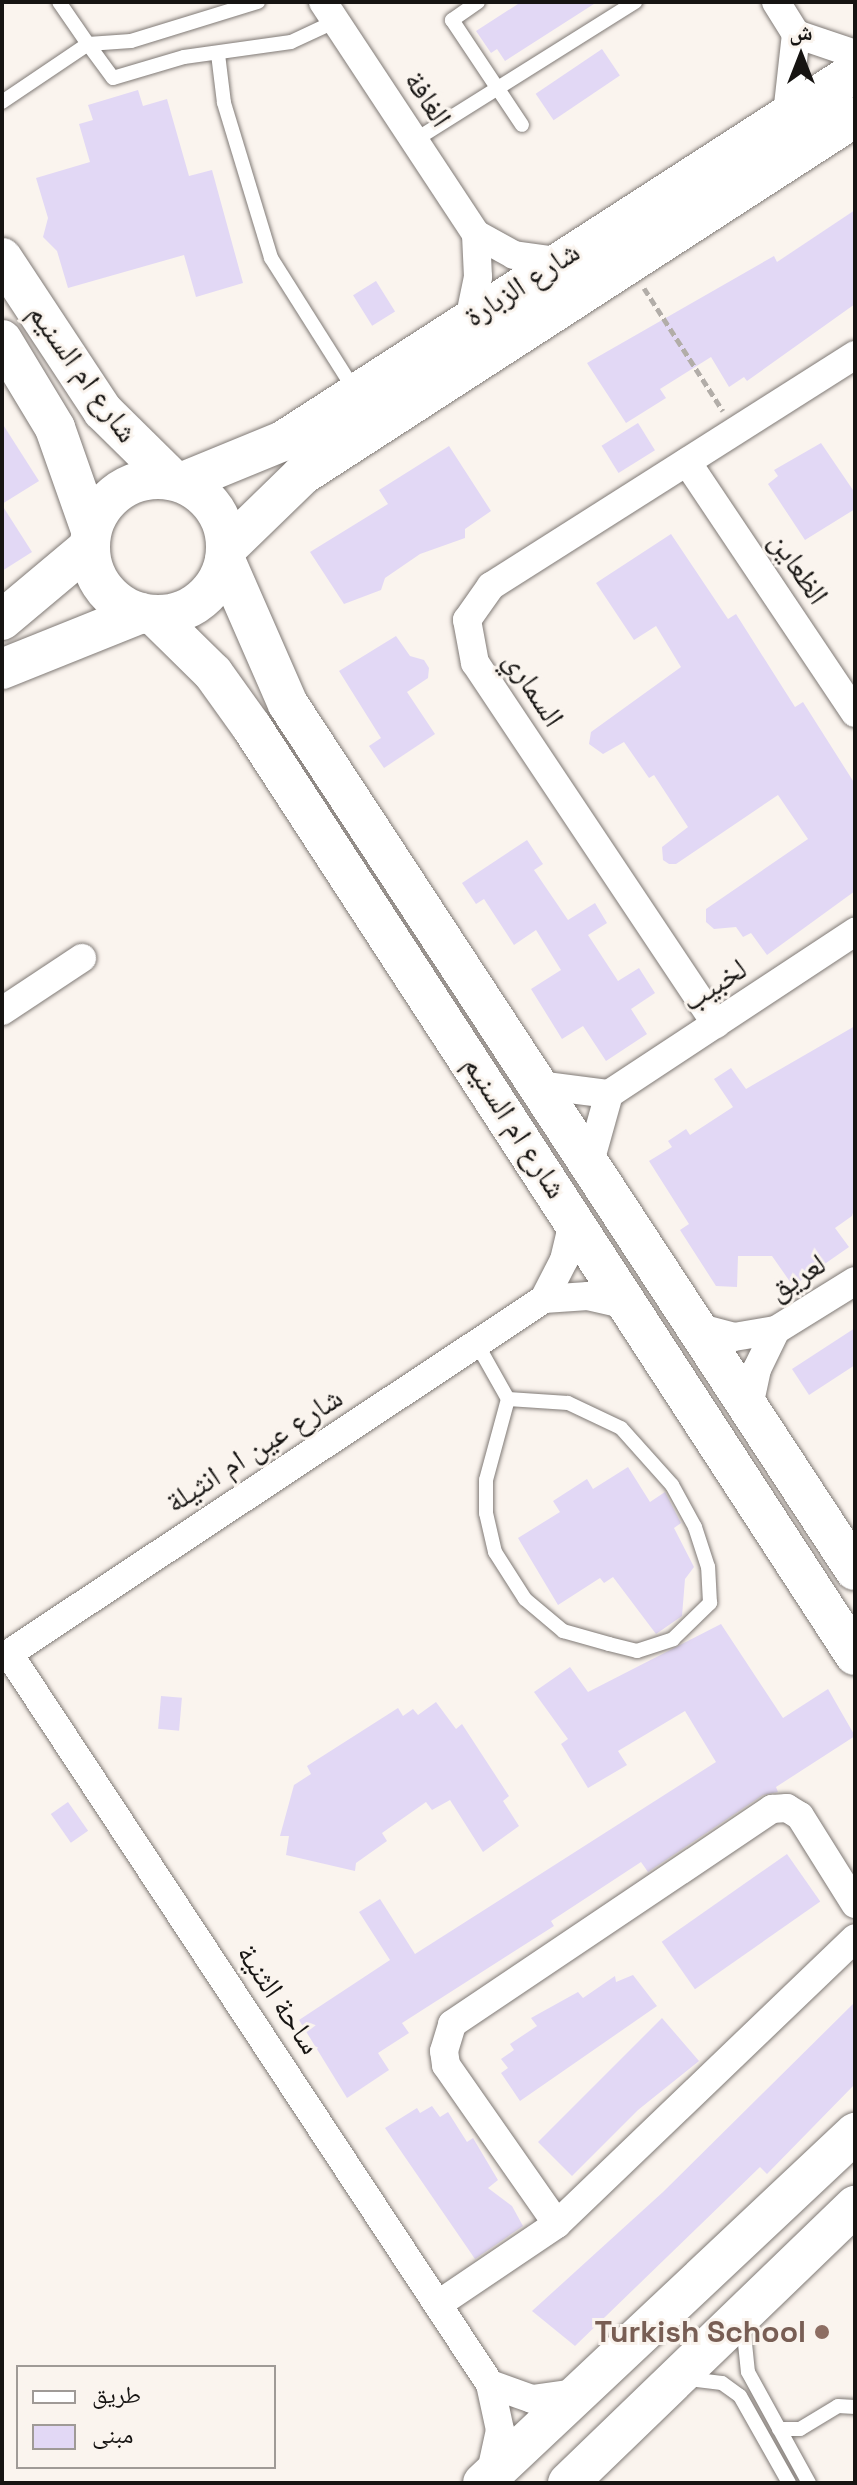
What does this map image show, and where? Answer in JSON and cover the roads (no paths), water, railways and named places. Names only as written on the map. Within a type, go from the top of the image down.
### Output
[{"type":"main road","name":"شارع الزبارة","points":[[177,481],[283,441],[556,261],[855,72]]},
{"type":"main road","name":"شارع الزبارة","points":[[226,554],[302,475],[855,117]]},
{"type":"main road","name":"شارع ام السنيم","points":[[2,258],[103,411],[177,481]]},
{"type":"main road","name":"شارع ام السنيم","points":[[2,340],[55,428],[90,539]]},
{"type":"main road","points":[[2,620],[90,539],[99,511],[121,489],[151,478],[177,481],[210,502],[225,531],[226,554],[217,583],[200,601],[179,612],[148,614],[2,669]]},
{"type":"main road","points":[[90,539],[103,589],[148,614]]},
{"type":"main road","name":"شارع ام السنيم","points":[[226,554],[288,704],[590,1162],[748,1411],[855,1570]]},
{"type":"main road","name":"شارع ام السنيم","points":[[148,614],[213,673],[251,726],[574,1218],[855,1655]]},
{"type":"main road","points":[[486,2479],[855,2133]]},
{"type":"main road","points":[[568,2483],[855,2206]]},
{"type":"street","points":[[776,2],[796,34],[787,114]]},
{"type":"street","name":"الغافة","points":[[329,12],[476,234],[514,255],[556,261]]},
{"type":"street","points":[[796,34],[855,54]]},
{"type":"street","points":[[469,320],[478,277],[476,234]]},
{"type":"street","name":"السماري","points":[[716,1024],[475,663],[468,641],[467,620],[491,586],[855,355]]},
{"type":"street","name":"الظعاين","points":[[687,462],[855,713]]},
{"type":"street","name":"لخبيب","points":[[609,1094],[855,932]]},
{"type":"street","points":[[2,1011],[82,958]]},
{"type":"street","points":[[538,1085],[609,1094],[590,1162]]},
{"type":"street","name":"شارع عين ام انثيلة","points":[[6,1656],[544,1299],[564,1260],[574,1218]]},
{"type":"street","name":"لعريق","points":[[693,1326],[734,1337],[776,1330],[855,1281]]},
{"type":"street","name":"شارع عين ام انثيلة","points":[[544,1299],[588,1296],[631,1306]]},
{"type":"street","name":"لعريق","points":[[748,1411],[757,1369],[776,1330]]},
{"type":"street","name":"ساحة الثنية","points":[[6,1656],[440,2303],[490,2384],[500,2430],[486,2479]]},
{"type":"street","points":[[557,2224],[446,2065],[444,2051],[452,2024],[772,1809],[787,1808],[800,1816],[855,1904]]},
{"type":"street","points":[[440,2303],[557,2224],[855,1938]]},
{"type":"street","points":[[490,2384],[532,2399],[575,2393]]},
{"type":"lane","points":[[59,2],[113,78],[184,57],[291,42],[329,12]]},
{"type":"lane","points":[[2,102],[88,44],[131,41],[258,2]]},
{"type":"lane","points":[[478,2],[452,20],[522,125]]},
{"type":"lane","points":[[415,140],[635,2]]},
{"type":"lane","points":[[218,54],[224,103],[271,258],[357,394]]},
{"type":"lane","points":[[477,1344],[508,1399],[486,1480],[486,1513],[495,1552],[525,1599],[563,1631],[609,1644],[637,1651],[673,1639],[710,1603],[708,1567],[695,1527],[672,1485],[621,1428],[568,1403],[508,1399]]},
{"type":"lane","points":[[744,2316],[748,2372],[809,2483]]},
{"type":"lane","points":[[669,2384],[707,2378],[740,2396],[789,2483]]},
{"type":"lane","points":[[779,2429],[800,2429],[838,2406],[855,2407]]},
{"type":"place","name":"Turkish School","points":[[822,2332]]}]
